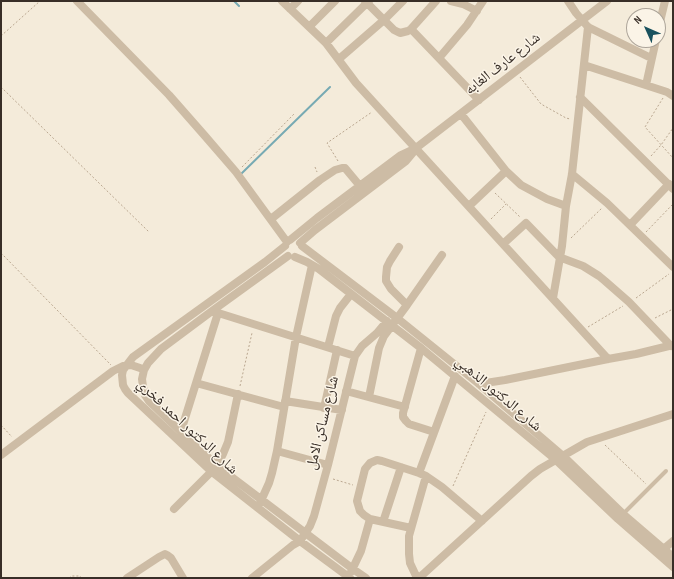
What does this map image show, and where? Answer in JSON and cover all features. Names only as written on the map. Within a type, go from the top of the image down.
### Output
[{"type":"street","points":[[77,1],[169,95],[236,172],[287,243]]},
{"type":"street","points":[[282,1],[326,43],[356,83],[608,359]]},
{"type":"street","points":[[290,9],[298,1]]},
{"type":"street","points":[[309,26],[335,1]]},
{"type":"street","points":[[339,59],[384,20],[403,1]]},
{"type":"street","points":[[326,43],[367,2],[394,30],[400,33],[411,29],[436,1]]},
{"type":"street","points":[[451,1],[463,4],[477,11]]},
{"type":"street","points":[[439,58],[464,29],[483,1]]},
{"type":"street","points":[[568,1],[588,27],[651,58]]},
{"type":"street","name":"شارع عارف الغابه","points":[[287,243],[312,222],[401,155],[416,148],[461,114],[607,1]]},
{"type":"street","points":[[553,298],[572,174],[588,27]]},
{"type":"street","points":[[411,29],[479,100]]},
{"type":"street","points":[[646,85],[654,48]]},
{"type":"street","points":[[584,64],[670,94]]},
{"type":"street","points":[[580,97],[671,187],[630,225]]},
{"type":"street","points":[[461,114],[506,171],[521,185],[547,199],[566,206]]},
{"type":"street","name":"شارع عارف الغابه","points":[[301,244],[315,230],[406,161],[416,148]]},
{"type":"street","points":[[270,219],[325,176],[335,170],[345,168],[360,186]]},
{"type":"street","points":[[469,206],[506,171]]},
{"type":"street","points":[[572,174],[607,203],[673,267]]},
{"type":"street","points":[[503,244],[526,223],[560,257],[583,266],[599,276],[629,302],[672,345]]},
{"type":"street","points":[[294,240],[301,244],[302,249],[300,254],[291,257],[284,249],[287,243],[294,240]]},
{"type":"street","name":"شارع الدكتور احمد فخري","points":[[287,243],[265,262],[133,357],[123,370],[122,384],[128,393],[214,468],[260,504],[300,541],[350,575],[366,578]]},
{"type":"street","name":"شارع الدكتور الذهبي","points":[[301,244],[397,318],[478,384],[667,554],[673,567]]},
{"type":"street","points":[[399,247],[387,267],[386,281],[391,289],[407,305]]},
{"type":"street","points":[[369,398],[381,342],[389,323],[397,318],[442,255]]},
{"type":"street","name":"شارع الدكتور الذهبي","points":[[291,257],[312,265],[421,348],[489,405],[559,458],[618,519],[667,554]]},
{"type":"street","name":"شارع الدكتور احمد فخري","points":[[214,468],[181,431],[149,401],[142,387],[144,370],[161,349],[291,257]]},
{"type":"street","points":[[260,504],[271,478],[277,451],[296,337],[312,265]]},
{"type":"street","points":[[328,347],[336,316],[340,308],[351,294]]},
{"type":"street","points":[[181,431],[215,312],[355,356]]},
{"type":"street","name":"شارع مساكن الامل","points":[[300,541],[310,526],[314,516],[355,356],[362,346],[389,323]]},
{"type":"street","points":[[478,384],[636,354],[672,345]]},
{"type":"street","points":[[421,348],[403,417],[410,424],[434,432]]},
{"type":"street","points":[[324,408],[337,350]]},
{"type":"street","points":[[1,455],[115,369],[126,366],[136,366],[144,370]]},
{"type":"street","points":[[455,376],[434,432],[409,536],[408,554],[412,567],[418,578],[540,469],[579,446],[673,414]]},
{"type":"street","points":[[196,382],[238,394],[285,404],[342,410]]},
{"type":"street","points":[[128,393],[136,392],[142,387]]},
{"type":"street","points":[[346,391],[405,407]]},
{"type":"street","points":[[174,509],[214,468],[223,454],[228,442],[238,394]]},
{"type":"street","points":[[277,451],[328,464]]},
{"type":"street","points":[[411,528],[370,519],[364,515],[358,507],[356,501],[365,469],[370,463],[378,460],[423,474],[482,521]]},
{"type":"street","points":[[383,522],[401,466]]},
{"type":"street","name":"شارع الدكتور احمد فخري","points":[[260,504],[305,533],[350,575]]},
{"type":"street","points":[[350,575],[364,542],[370,519]]},
{"type":"street","points":[[252,578],[300,541]]},
{"type":"street","points":[[667,554],[673,541]]},
{"type":"street","points":[[127,578],[165,554],[171,558],[183,578]]},
{"type":"lane","points":[[623,514],[666,471]]},
{"type":"path","points":[[1,36],[40,1]]},
{"type":"path","points":[[516,71],[541,104],[566,118],[578,122]]},
{"type":"path","points":[[1,87],[149,232]]},
{"type":"path","points":[[670,94],[645,127],[673,158]]},
{"type":"path","points":[[342,168],[327,143],[379,107]]},
{"type":"path","points":[[236,172],[295,113]]},
{"type":"path","points":[[645,162],[661,145],[673,128]]},
{"type":"path","points":[[489,188],[526,223]]},
{"type":"path","points":[[562,246],[607,203]]},
{"type":"path","points":[[485,224],[506,204]]},
{"type":"path","points":[[641,236],[673,204]]},
{"type":"path","points":[[1,253],[115,369]]},
{"type":"path","points":[[648,322],[673,309]]},
{"type":"path","points":[[238,394],[254,324]]},
{"type":"path","points":[[449,494],[489,405]]},
{"type":"path","points":[[1,426],[18,443]]},
{"type":"path","points":[[599,438],[650,487]]},
{"type":"path","points":[[324,477],[360,487]]},
{"type":"path","points":[[69,578],[72,576],[80,576],[81,578]]},
{"type":"waterway","points":[[234,1],[239,6]]},
{"type":"waterway","points":[[241,174],[330,87]]}]
